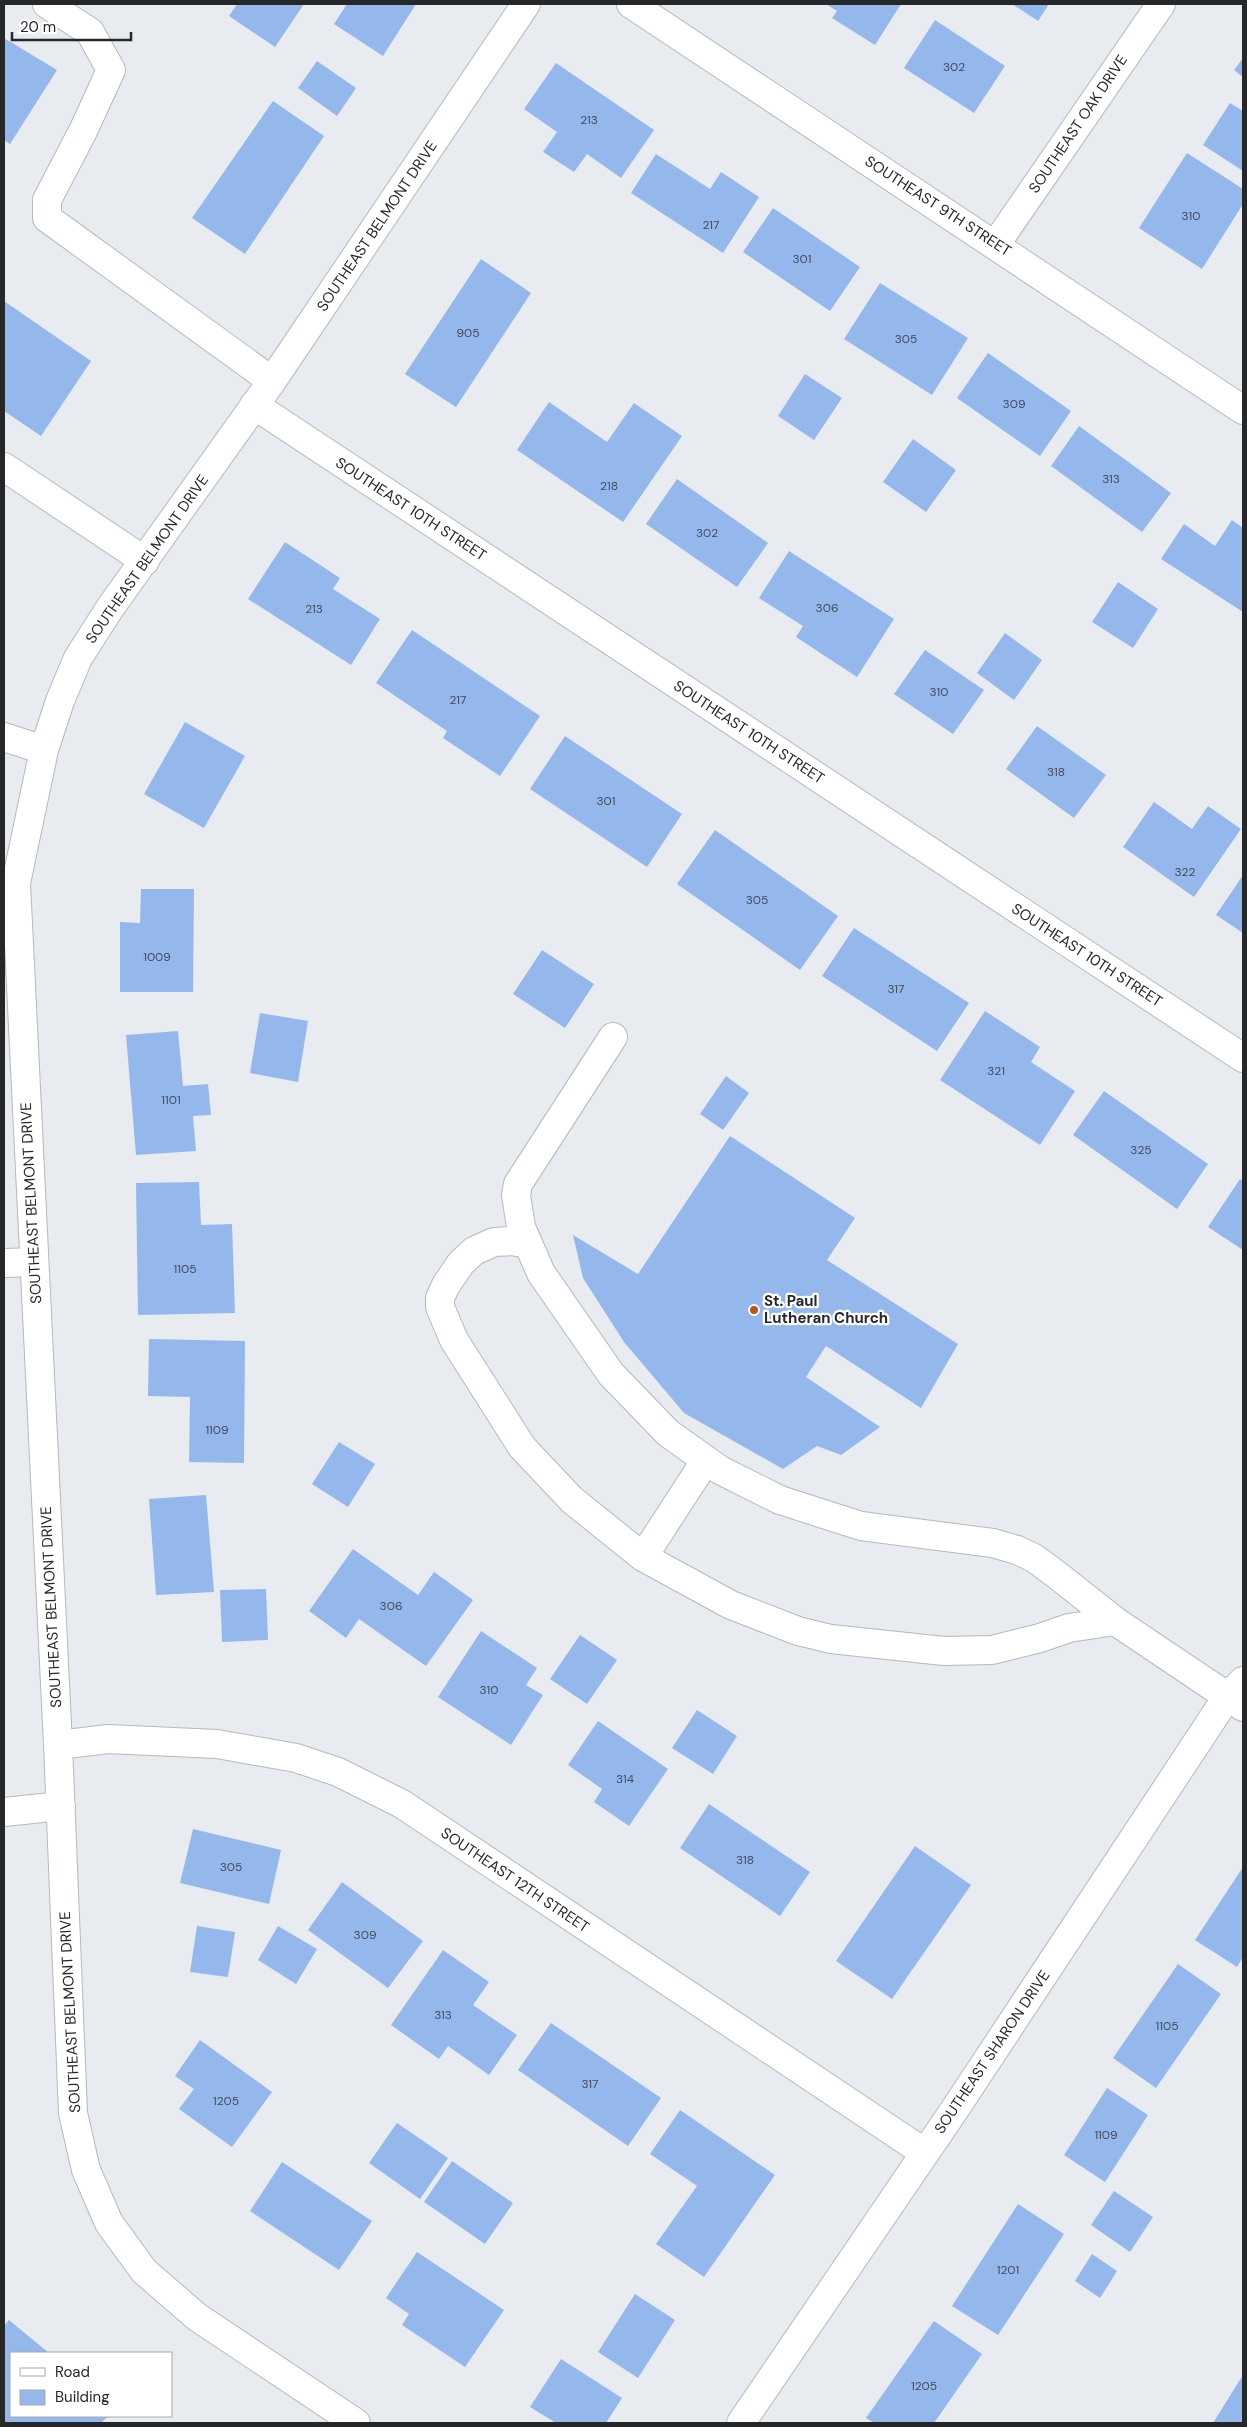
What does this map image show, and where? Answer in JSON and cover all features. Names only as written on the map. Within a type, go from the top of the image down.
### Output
[{"type":"street","points":[[47,4],[90,32],[111,70],[83,132],[47,200],[47,218],[272,381]]},
{"type":"street","name":"SOUTHEAST BELMONT DRIVE","points":[[354,2423],[197,2317],[144,2271],[109,2223],[86,2170],[73,2112],[61,1806],[16,883],[44,750],[60,701],[78,658],[110,608],[272,381],[526,4]]},
{"type":"street","name":"SOUTHEAST 9TH STREET","points":[[632,4],[996,244],[1243,410]]},
{"type":"street","name":"SOUTHEAST OAK DRIVE","points":[[996,244],[1161,4]]},
{"type":"street","name":"SOUTHEAST 10TH STREET","points":[[254,405],[1243,1058]]},
{"type":"street","points":[[4,467],[145,561]]},
{"type":"street","points":[[4,737],[44,750]]},
{"type":"street","points":[[613,1037],[518,1184],[516,1195],[520,1227],[541,1273],[612,1374],[668,1433],[720,1470],[780,1500],[861,1526],[993,1543],[1017,1550],[1034,1558],[1115,1621],[1238,1695]]},
{"type":"street","points":[[528,1244],[512,1241],[494,1242],[474,1251],[461,1263],[446,1285],[440,1298],[440,1307],[454,1340],[522,1447],[572,1500],[643,1556],[731,1605],[798,1630],[831,1639],[944,1651],[992,1650],[1023,1643],[1069,1628],[1115,1621]]},
{"type":"street","points":[[4,1263],[34,1262]]},
{"type":"street","points":[[643,1556],[706,1460]]},
{"type":"street","name":"SOUTHEAST SHARON DRIVE","points":[[741,2423],[1238,1695]]},
{"type":"street","name":"SOUTHEAST 12TH STREET","points":[[58,1746],[108,1739],[217,1744],[296,1758],[338,1772],[402,1804],[925,2153]]},
{"type":"street","points":[[4,1812],[61,1806]]},
{"type":"building","points":[[237,4],[304,4],[275,47],[229,16]]},
{"type":"building","points":[[347,4],[416,4],[383,56],[334,24]]},
{"type":"building","points":[[826,4],[901,4],[875,45],[832,18],[837,11]]},
{"type":"building","points":[[1012,4],[1049,4],[1038,21]]},
{"type":"building","points":[[935,20],[1005,66],[974,113],[904,68]]},
{"type":"building","points":[[4,38],[57,70],[10,144],[4,140]]},
{"type":"building","points":[[1243,58],[1243,77],[1234,70]]},
{"type":"building","points":[[317,61],[356,88],[337,116],[298,88]]},
{"type":"building","points":[[556,63],[654,130],[621,178],[587,154],[574,172],[543,152],[557,132],[524,109]]},
{"type":"building","points":[[273,101],[324,136],[245,254],[192,218]]},
{"type":"building","points":[[1230,103],[1243,111],[1243,171],[1203,145]]},
{"type":"building","points":[[1187,153],[1243,189],[1243,204],[1202,269],[1139,228]]},
{"type":"building","points":[[656,154],[710,189],[721,172],[759,197],[723,253],[631,193]]},
{"type":"building","points":[[773,208],[860,267],[830,311],[743,252]]},
{"type":"building","points":[[481,259],[531,293],[456,407],[405,374]]},
{"type":"building","points":[[880,283],[968,338],[932,395],[844,339]]},
{"type":"building","points":[[4,301],[91,361],[41,436],[4,411]]},
{"type":"building","points":[[988,353],[1071,411],[1040,456],[957,398]]},
{"type":"building","points":[[805,374],[842,398],[814,440],[778,416]]},
{"type":"building","points":[[549,402],[607,442],[634,403],[682,436],[623,522],[517,450]]},
{"type":"building","points":[[1079,426],[1171,493],[1142,532],[1051,466]]},
{"type":"building","points":[[913,439],[956,470],[926,512],[883,482]]},
{"type":"building","points":[[677,479],[768,543],[737,587],[646,524]]},
{"type":"building","points":[[1232,520],[1243,528],[1243,612],[1161,559],[1184,524],[1215,546]]},
{"type":"building","points":[[285,542],[340,578],[333,589],[380,619],[351,665],[248,599]]},
{"type":"building","points":[[789,551],[894,619],[857,677],[796,637],[803,626],[759,598]]},
{"type":"building","points":[[1118,582],[1158,609],[1133,648],[1092,622]]},
{"type":"building","points":[[412,630],[540,716],[500,776],[443,738],[447,731],[376,683]]},
{"type":"building","points":[[1005,633],[1042,660],[1014,700],[977,673]]},
{"type":"building","points":[[925,650],[984,690],[953,734],[894,694]]},
{"type":"building","points":[[185,722],[245,756],[204,828],[144,794]]},
{"type":"building","points":[[1037,726],[1106,775],[1074,818],[1006,769]]},
{"type":"building","points":[[565,736],[682,814],[647,867],[530,789]]},
{"type":"building","points":[[1154,802],[1192,829],[1208,806],[1241,829],[1194,897],[1123,847]]},
{"type":"building","points":[[715,830],[838,916],[800,970],[677,884]]},
{"type":"building","points":[[1243,875],[1243,933],[1216,915]]},
{"type":"building","points":[[141,889],[194,889],[193,992],[120,992],[120,922],[140,923]]},
{"type":"building","points":[[854,928],[969,1003],[937,1051],[822,976]]},
{"type":"building","points":[[542,950],[594,984],[565,1028],[513,994]]},
{"type":"building","points":[[985,1011],[1040,1047],[1031,1062],[1075,1091],[1040,1145],[940,1080]]},
{"type":"building","points":[[260,1013],[308,1021],[298,1082],[250,1073]]},
{"type":"building","points":[[178,1031],[183,1086],[208,1084],[211,1115],[193,1116],[196,1151],[136,1155],[126,1035]]},
{"type":"building","points":[[726,1076],[749,1093],[723,1130],[700,1114]]},
{"type":"building","points":[[1104,1091],[1208,1164],[1177,1209],[1073,1135]]},
{"type":"building","name":"St. Paul Lutheran Church","points":[[730,1136],[855,1218],[827,1260],[958,1344],[921,1408],[826,1346],[806,1377],[880,1427],[841,1455],[817,1446],[783,1469],[684,1413],[624,1342],[583,1278],[573,1235],[638,1274]]},
{"type":"building","points":[[1240,1179],[1243,1181],[1243,1250],[1208,1227]]},
{"type":"building","points":[[199,1182],[201,1225],[232,1224],[235,1313],[138,1315],[136,1183]]},
{"type":"building","points":[[149,1339],[245,1341],[244,1463],[189,1462],[190,1397],[148,1396]]},
{"type":"building","points":[[339,1442],[375,1464],[348,1507],[312,1484]]},
{"type":"building","points":[[206,1495],[214,1592],[156,1595],[149,1499]]},
{"type":"building","points":[[353,1549],[418,1595],[434,1572],[473,1600],[426,1666],[359,1619],[346,1638],[309,1611]]},
{"type":"building","points":[[266,1589],[268,1640],[222,1642],[220,1590]]},
{"type":"building","points":[[481,1631],[537,1668],[526,1685],[543,1695],[511,1745],[438,1697]]},
{"type":"building","points":[[580,1635],[617,1660],[587,1704],[550,1679]]},
{"type":"building","points":[[697,1710],[737,1736],[713,1774],[672,1748]]},
{"type":"building","points":[[598,1721],[668,1769],[629,1826],[594,1802],[602,1789],[568,1765]]},
{"type":"building","points":[[709,1804],[810,1872],[780,1916],[680,1848]]},
{"type":"building","points":[[193,1829],[281,1850],[269,1904],[180,1883]]},
{"type":"building","points":[[915,1846],[971,1885],[892,1999],[836,1961]]},
{"type":"building","points":[[1243,1867],[1243,1957],[1237,1967],[1195,1940]]},
{"type":"building","points":[[342,1882],[423,1941],[388,1988],[308,1930]]},
{"type":"building","points":[[197,1926],[235,1932],[228,1977],[190,1972]]},
{"type":"building","points":[[278,1926],[317,1949],[296,1984],[258,1960]]},
{"type":"building","points":[[443,1950],[489,1982],[473,2005],[517,2035],[489,2075],[448,2046],[439,2059],[391,2025]]},
{"type":"building","points":[[1178,1964],[1221,1994],[1156,2088],[1113,2058]]},
{"type":"building","points":[[551,2023],[661,2098],[628,2146],[518,2070]]},
{"type":"building","points":[[200,2040],[272,2092],[232,2147],[179,2109],[194,2089],[175,2076]]},
{"type":"building","points":[[1107,2088],[1148,2115],[1105,2182],[1064,2155]]},
{"type":"building","points":[[680,2110],[775,2175],[704,2277],[656,2244],[697,2186],[650,2154]]},
{"type":"building","points":[[397,2123],[448,2158],[420,2199],[369,2163]]},
{"type":"building","points":[[452,2161],[513,2203],[485,2244],[424,2202]]},
{"type":"building","points":[[282,2162],[372,2221],[339,2270],[250,2211]]},
{"type":"building","points":[[1114,2191],[1153,2217],[1130,2252],[1091,2225]]},
{"type":"building","points":[[1018,2204],[1064,2234],[998,2335],[952,2306]]},
{"type":"building","points":[[417,2252],[504,2310],[465,2367],[402,2325],[409,2314],[386,2298]]},
{"type":"building","points":[[1092,2254],[1117,2271],[1100,2298],[1075,2281]]},
{"type":"building","points":[[635,2294],[675,2320],[638,2378],[598,2352]]},
{"type":"building","points":[[9,2320],[48,2352],[10,2352],[10,2417],[107,2417],[101,2423],[4,2423],[4,2326]]},
{"type":"building","points":[[934,2321],[982,2354],[934,2423],[874,2423],[866,2418]]},
{"type":"building","points":[[561,2359],[622,2398],[606,2423],[556,2423],[530,2407]]},
{"type":"building","points":[[1243,2375],[1243,2423],[1213,2423]]},
{"type":"place","name":"St. Paul Lutheran Church","points":[[754,1310]]}]
